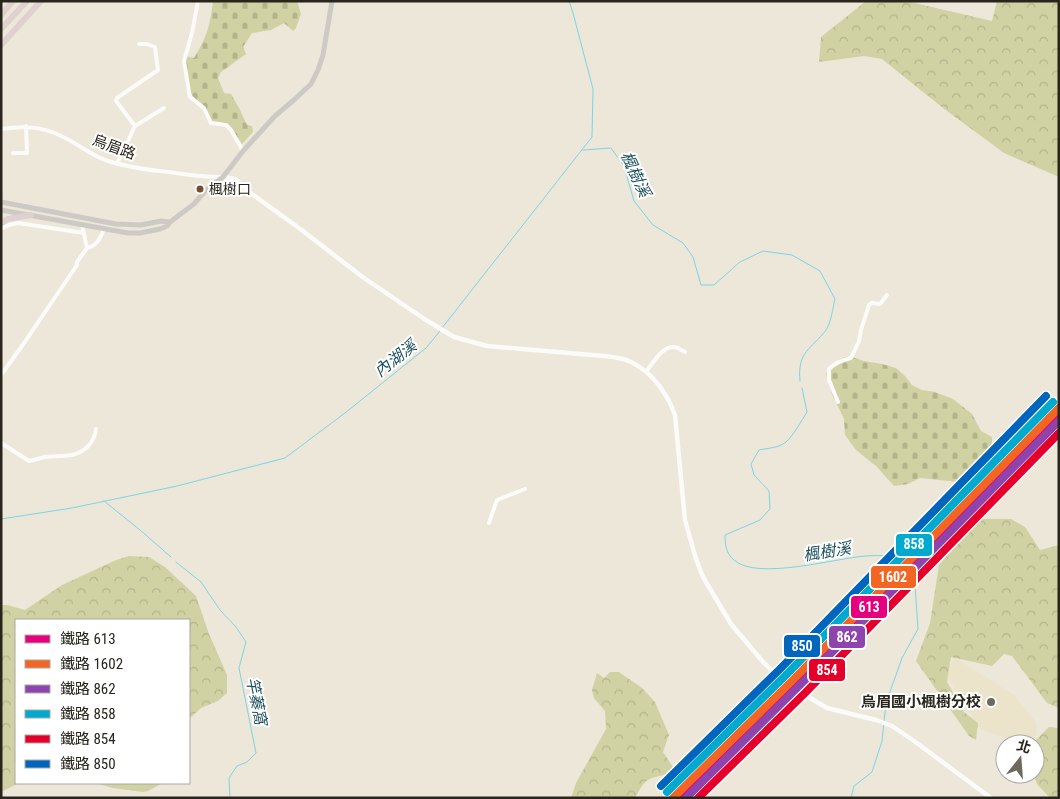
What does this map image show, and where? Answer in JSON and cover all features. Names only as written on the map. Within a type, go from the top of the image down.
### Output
[{"type":"highway","points":[[1,15],[13,1]]},
{"type":"highway","points":[[1,29],[26,1]]},
{"type":"highway","points":[[1,45],[42,1]]},
{"type":"highway","points":[[1,223],[8,219],[31,215]]},
{"type":"main road","points":[[1,210],[128,232],[140,233],[167,226],[194,204],[206,190],[223,176],[275,116],[311,84],[323,55],[332,1]]},
{"type":"main road","points":[[1,202],[116,224],[141,225],[161,221],[170,222]]},
{"type":"street","points":[[198,1],[192,33],[184,60],[189,92],[192,99],[204,108],[210,122],[226,125],[232,130],[243,151]]},
{"type":"street","points":[[135,126],[116,101],[117,98],[158,70],[155,47],[139,44]]},
{"type":"street","points":[[117,164],[135,126],[164,108]]},
{"type":"street","points":[[12,153],[27,153],[26,126]]},
{"type":"street","name":"烏眉路","points":[[1,129],[26,126],[44,129],[61,135],[89,153],[117,164],[205,177],[223,176]]},
{"type":"street","points":[[223,176],[235,179],[249,192],[364,278],[454,337],[487,346],[604,356],[630,362],[656,380],[670,403],[674,414],[685,520],[696,560],[703,577],[730,624],[785,682]]},
{"type":"street","points":[[1,229],[18,223],[84,233]]},
{"type":"street","points":[[82,225],[87,248]]},
{"type":"street","points":[[1,375],[77,265],[77,262],[87,248],[100,239],[104,229]]},
{"type":"street","points":[[838,402],[828,380],[828,369],[834,364],[850,358],[859,341],[870,305],[880,304],[887,295]]},
{"type":"street","points":[[646,372],[662,352],[670,347],[676,347],[685,352]]},
{"type":"street","points":[[1,443],[29,461],[44,457],[68,456],[74,455],[86,448],[96,436],[96,429]]},
{"type":"street","points":[[489,523],[497,500],[525,489]]},
{"type":"street","points":[[793,688],[827,708],[876,720],[892,726],[991,798]]},
{"type":"shaded area","name":"烏眉國小楓樹分校","points":[[955,658],[1013,694],[1036,722],[1036,734],[995,734],[980,729],[945,672]]},
{"type":"green space","points":[[213,1],[297,1],[301,14],[293,31],[284,23],[271,30],[252,33],[243,47],[246,54],[221,72],[218,78],[224,93],[231,94],[247,125],[252,126],[253,132],[242,144],[228,124],[210,121],[206,110],[188,91],[185,56],[194,58],[202,44],[209,24]]},
{"type":"green space","points":[[866,1],[906,1],[992,21],[997,1],[1059,1],[1059,177],[1004,153],[943,108],[882,59],[864,56],[819,62],[821,37]]},
{"type":"green space","points":[[844,357],[852,357],[896,368],[912,385],[922,390],[935,392],[953,399],[972,414],[981,431],[992,437],[992,443],[968,483],[920,478],[908,484],[894,486],[877,467],[856,450],[845,435],[844,419],[832,394],[826,374],[831,365]]},
{"type":"green space","points":[[977,519],[1011,519],[1025,527],[1040,550],[1059,545],[1059,708],[1047,703],[1012,656],[1004,654],[992,666],[951,657],[947,682],[964,712],[978,723],[976,740],[969,736],[916,661],[930,623],[939,565]]},
{"type":"green space","points":[[129,556],[149,557],[165,567],[196,596],[209,634],[227,675],[227,693],[218,701],[201,708],[190,718],[190,619],[15,619],[15,784],[17,784],[1,792],[1,605],[25,610],[62,585]]},
{"type":"green space","points":[[610,672],[619,672],[642,688],[655,702],[669,735],[663,752],[673,767],[668,774],[647,780],[635,798],[571,798],[576,783],[606,729],[605,711],[594,698],[592,690],[597,673],[604,678]]},
{"type":"green space","points":[[1049,727],[1059,728],[1059,798],[1050,798],[1037,784],[1045,784],[1045,734],[1042,734]]},
{"type":"green space","points":[[99,784],[161,784],[143,792]]},
{"type":"waterway","name":"內湖溪","points":[[442,328],[592,137],[593,89],[569,1]]},
{"type":"waterway","name":"楓樹溪","points":[[583,150],[611,148],[624,166],[634,201],[653,225],[683,243],[693,257],[701,285],[714,285],[740,262],[763,251],[792,255],[820,271],[835,299],[828,327],[803,357],[800,381]]},
{"type":"waterway","name":"內湖溪","points":[[1,519],[72,508],[177,486],[285,458],[426,348],[440,331]]},
{"type":"waterway","name":"楓樹溪","points":[[802,388],[807,412],[797,428],[783,444],[759,450],[751,464],[754,475],[769,491],[770,509],[760,520],[725,535],[725,542],[731,558],[745,566],[760,569],[797,567],[866,556],[901,556],[912,575],[915,585],[918,629],[902,658],[886,703],[882,741],[872,772],[854,786],[851,798]]},
{"type":"waterway","name":"竿蓁窩","points":[[104,501],[171,557]]},
{"type":"waterway","name":"竿蓁窩","points":[[176,562],[201,582],[220,610],[236,627],[246,642],[239,668],[256,753],[247,762],[237,766],[229,778],[230,798]]},
{"type":"tunnel","points":[[785,682],[793,688]]},
{"type":"rail line","name":"850","points":[[661,786],[780,669],[1046,396]]},
{"type":"rail line","name":"858","points":[[667,792],[786,675],[1053,402]]},
{"type":"rail line","name":"1602","points":[[673,798],[792,681],[1059,408]]},
{"type":"rail line","name":"613","points":[[677,798],[795,683],[1059,413]]},
{"type":"rail line","name":"862","points":[[686,798],[798,687],[1059,421]]},
{"type":"rail line","name":"854","points":[[698,798],[805,693],[1059,433]]},
{"type":"place","name":"楓樹口","points":[[200,189]]},
{"type":"place","name":"烏眉國小楓樹分校","points":[[991,702]]}]
